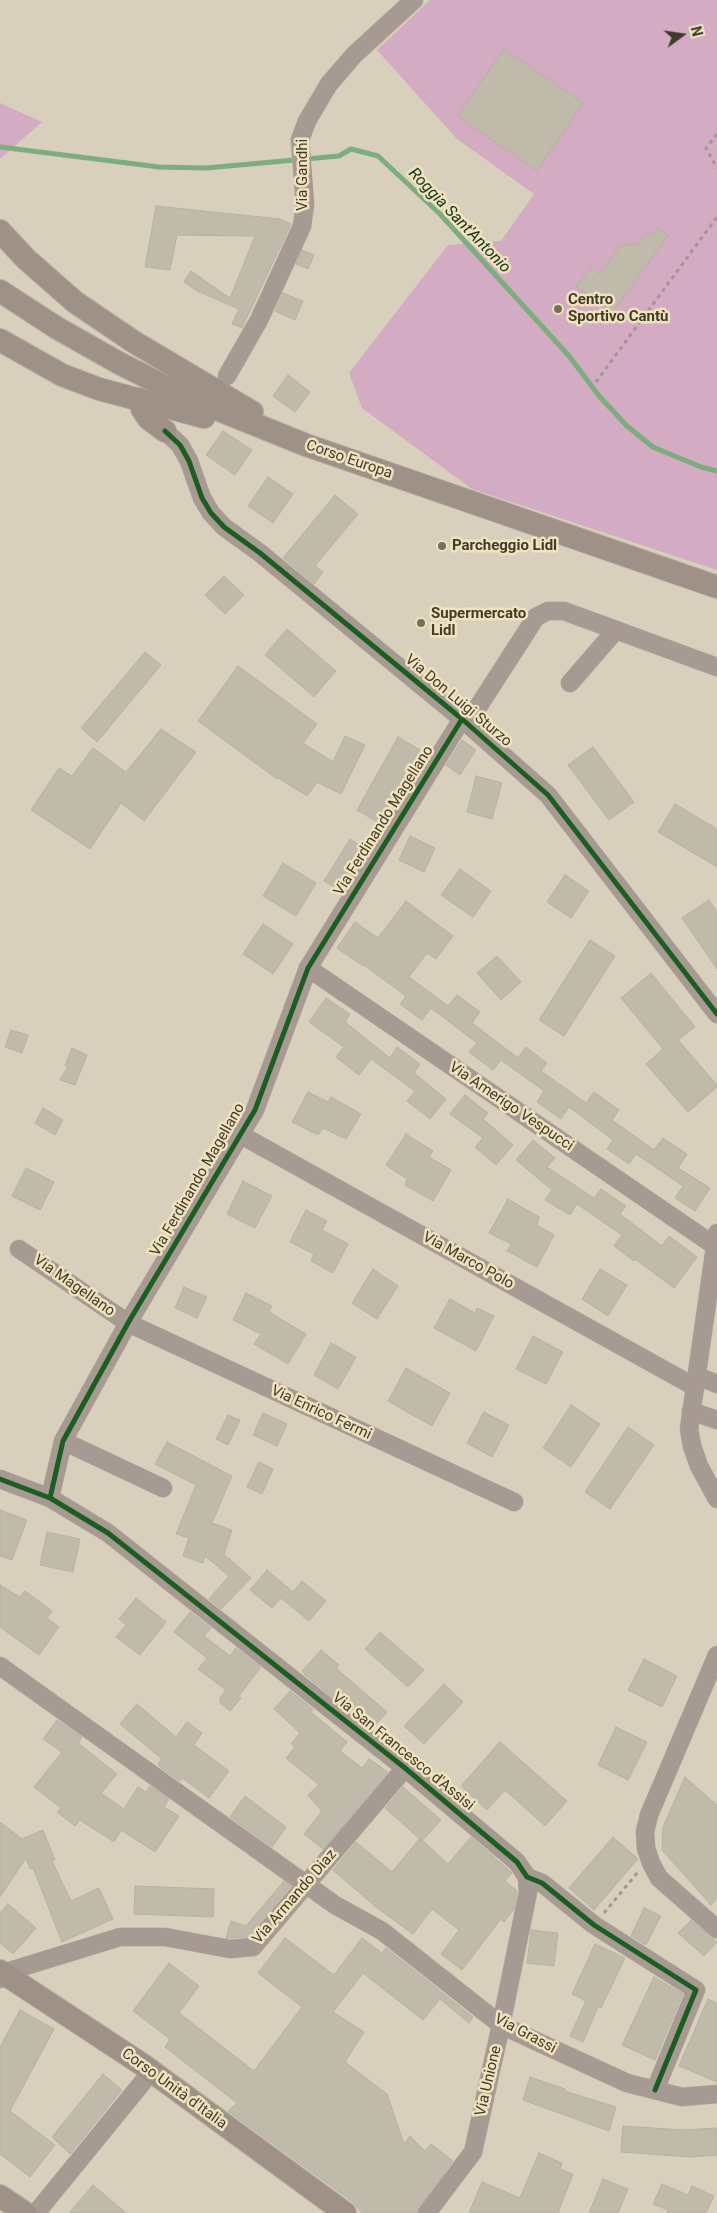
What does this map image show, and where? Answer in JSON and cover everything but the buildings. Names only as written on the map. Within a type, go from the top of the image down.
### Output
[{"type":"main road","points":[[0,232],[26,259],[75,302],[134,342],[223,383],[306,445]]},
{"type":"main road","name":"Corso Europa","points":[[8,297],[119,364],[182,395],[306,445],[717,587]]},
{"type":"main road","points":[[0,340],[62,375],[98,389],[306,445]]},
{"type":"main road","points":[[140,399],[142,409],[149,419],[165,430]]},
{"type":"main road","name":"Corso Unità d'Italia","points":[[1,1974],[151,2072],[345,2213]]},
{"type":"main road","points":[[0,2196],[25,2213]]},
{"type":"street","name":"Via Gandhi","points":[[223,383],[259,320],[302,226],[305,204],[300,140],[307,121],[329,84],[354,55],[414,0]]},
{"type":"street","name":"Via Don Luigi Sturzo","points":[[165,430],[180,445],[190,461],[202,498],[211,513],[224,527],[260,553],[464,722],[548,795],[717,1014]]},
{"type":"street","name":"Via Ferdinando Magellano","points":[[50,1498],[63,1441],[128,1324],[255,1110],[308,968],[464,722],[536,617],[548,611],[564,611],[717,667]]},
{"type":"street","points":[[570,683],[616,630]]},
{"type":"street","name":"Via Amerigo Vespucci","points":[[308,968],[716,1240]]},
{"type":"street","name":"Via Marco Polo","points":[[241,1135],[696,1381],[717,1384]]},
{"type":"street","points":[[716,1240],[690,1429],[692,1446],[699,1466],[717,1498]]},
{"type":"street","name":"Via Magellano","points":[[20,1249],[128,1324]]},
{"type":"street","name":"Via Enrico Fermi","points":[[128,1324],[514,1502]]},
{"type":"street","points":[[691,1411],[717,1420]]},
{"type":"street","points":[[63,1441],[163,1488]]},
{"type":"street","name":"Via San Francesco d'Assisi","points":[[0,1479],[50,1498],[108,1533],[406,1768],[517,1862],[527,1877],[542,1883],[594,1925],[696,1990],[655,2090]]},
{"type":"street","points":[[717,1655],[649,1815],[645,1832],[646,1848],[659,1878],[717,1929]]},
{"type":"street","name":"Via Grassi","points":[[0,1666],[335,1905],[382,1931],[501,2025],[627,2084],[682,2097],[717,2094]]},
{"type":"street","name":"Via Armando Diaz","points":[[1,1974],[120,1937],[165,1937],[230,1949],[253,1947],[406,1768]]},
{"type":"street","name":"Via Unione","points":[[427,2213],[472,2152],[501,2025],[528,1892],[527,1877]]},
{"type":"street","points":[[36,2213],[151,2072]]},
{"type":"path","points":[[717,134],[706,148],[717,168]]},
{"type":"path","points":[[596,382],[717,217]]},
{"type":"path","points":[[594,1925],[643,1866],[651,1863]]},
{"type":"shaded area","name":"Centro Sportivo Cantù","points":[[430,0],[717,0],[717,570],[472,489],[362,408],[349,373],[448,245],[501,241],[534,194],[457,139],[377,50]]},
{"type":"shaded area","points":[[0,103],[42,122],[0,159]]},
{"type":"waterway","name":"Roggia Sant'Antonio","points":[[0,147],[159,167],[206,168],[339,156],[351,149],[378,156],[440,214],[569,356],[600,397],[627,426],[653,447],[701,467],[717,471]]},
{"type":"cycle path","points":[[165,431],[180,445],[189,461],[202,498],[211,513],[224,527],[260,553],[462,719],[548,795],[717,1014]]},
{"type":"cycle path","points":[[50,1498],[63,1441],[128,1323],[255,1110],[308,968],[462,719]]},
{"type":"cycle path","points":[[0,1479],[50,1498],[108,1533],[405,1768],[517,1862],[527,1877],[542,1883],[594,1925],[696,1990],[655,2090]]},
{"type":"place","name":"Centro Sportivo Cantù","points":[[558,309]]},
{"type":"place","name":"Parcheggio Lidl","points":[[442,546]]},
{"type":"place","name":"Supermercato Lidl","points":[[421,623]]}]
